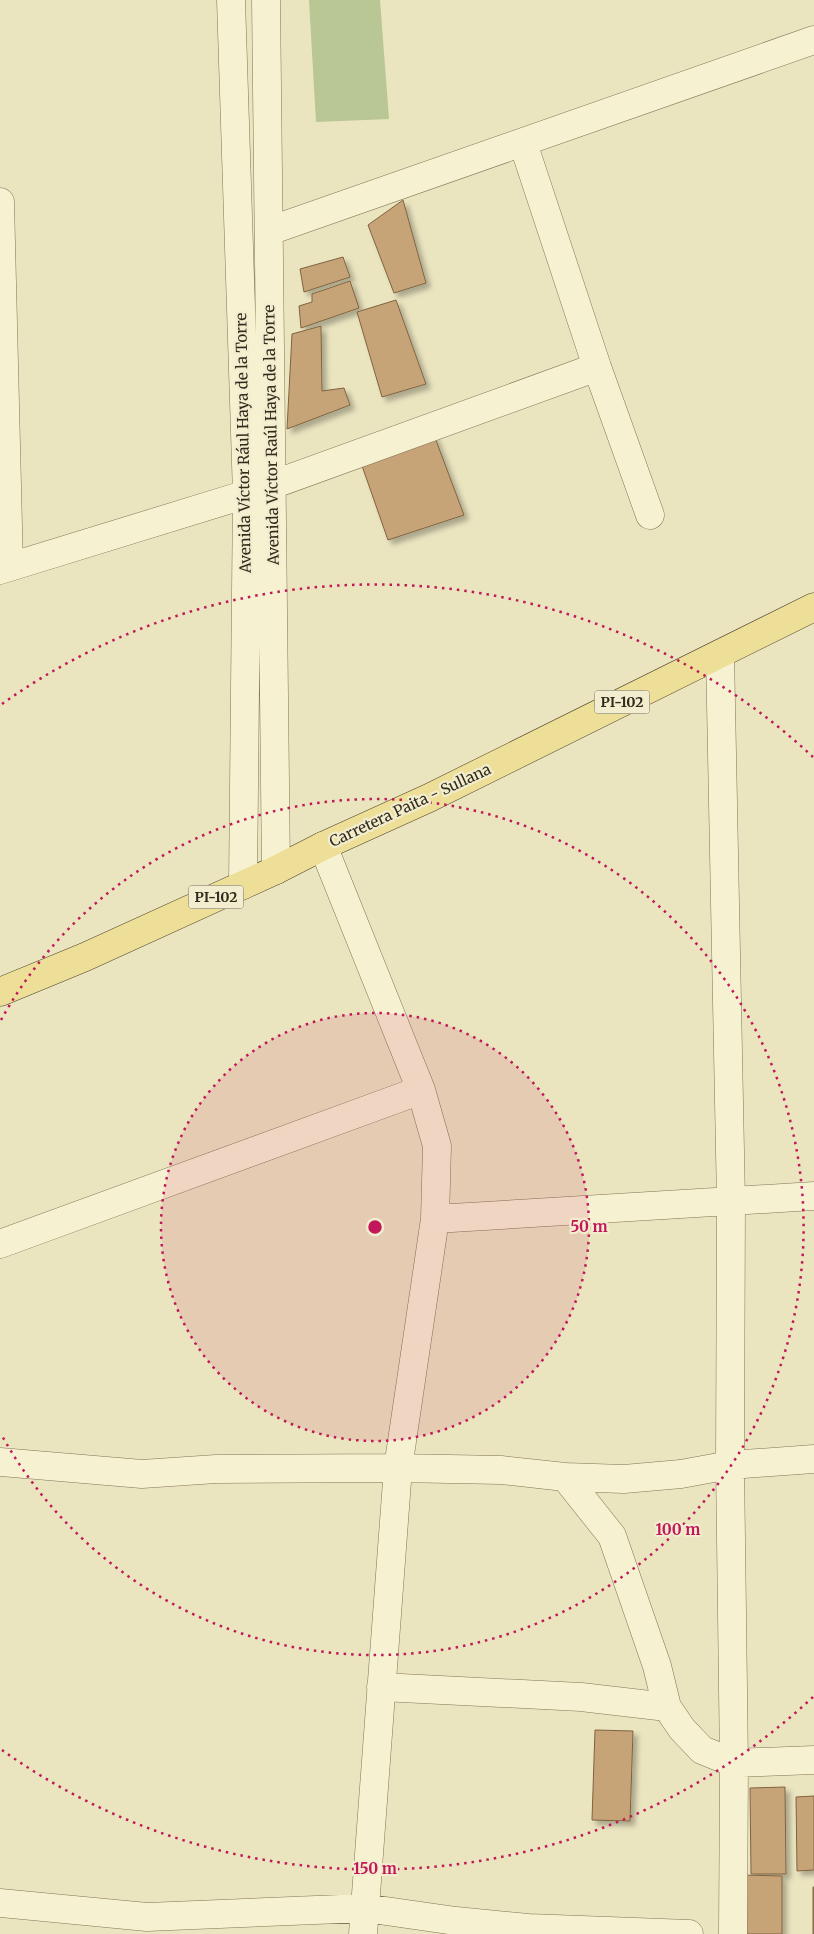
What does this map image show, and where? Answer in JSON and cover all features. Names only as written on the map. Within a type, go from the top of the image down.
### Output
[{"type":"main road","name":"Carretera Paita - Sullana","points":[[0,992],[85,957],[429,798],[814,607]]},
{"type":"street","name":"Avenida Víctor Rául Haya de la Torre","points":[[231,0],[246,494],[243,885]]},
{"type":"street","name":"Avenida Víctor Raúl Haya de la Torre","points":[[266,0],[276,870]]},
{"type":"street","points":[[269,231],[814,40]]},
{"type":"street","points":[[523,143],[597,367],[650,515]]},
{"type":"street","points":[[0,202],[4,569],[246,494],[597,367]]},
{"type":"street","points":[[720,654],[731,1201],[730,1465],[734,1763],[733,1934]]},
{"type":"street","points":[[322,846],[421,1090],[437,1146],[435,1218],[398,1468],[364,1921]]},
{"type":"street","points":[[0,1244],[421,1090]]},
{"type":"street","points":[[435,1218],[814,1196]]},
{"type":"street","points":[[0,1462],[142,1474],[216,1469],[398,1468],[501,1470],[565,1477],[624,1480],[681,1474],[730,1465],[814,1459]]},
{"type":"street","points":[[565,1477],[612,1536],[657,1666],[667,1707],[682,1729],[702,1750],[734,1763],[814,1760]]},
{"type":"street","points":[[381,1687],[581,1697],[667,1707]]},
{"type":"street","points":[[0,1903],[146,1926],[456,1921],[528,1928],[689,1934]]},
{"type":"green space","points":[[309,0],[380,0],[389,119],[316,122]]},
{"type":"building","points":[[403,200],[426,283],[394,293],[368,225]]},
{"type":"building","points":[[343,257],[350,277],[304,292],[300,269]]},
{"type":"building","points":[[350,281],[359,308],[301,328],[299,306],[312,302],[312,294]]},
{"type":"building","points":[[396,300],[426,384],[382,397],[357,312]]},
{"type":"building","points":[[321,326],[322,391],[344,388],[350,405],[287,429],[292,334]]},
{"type":"building","points":[[434,435],[464,515],[388,540],[360,460]]},
{"type":"building","points":[[595,1730],[633,1731],[630,1821],[592,1820]]},
{"type":"building","points":[[785,1787],[786,1874],[751,1874],[750,1788]]},
{"type":"building","points":[[814,1796],[814,1870],[797,1871],[796,1797]]},
{"type":"building","points":[[742,1875],[782,1876],[782,1934],[741,1934]]},
{"type":"building","points":[[814,1887],[814,1934],[813,1934]]}]
